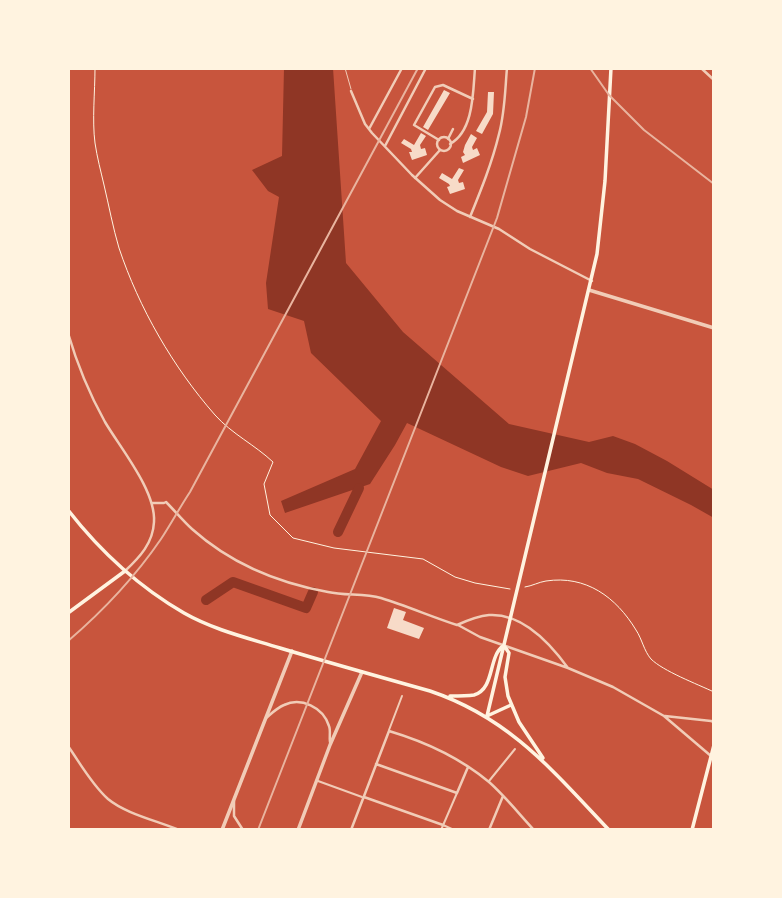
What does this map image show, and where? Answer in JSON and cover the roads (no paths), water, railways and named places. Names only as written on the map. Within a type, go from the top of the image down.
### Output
[{"type":"main road","points":[[488,716],[592,281],[605,181],[611,68]]},
{"type":"main road","points":[[68,510],[125,571],[166,602],[187,614],[235,634],[448,696],[488,716],[545,762],[609,830]]},
{"type":"main road","points":[[68,613],[125,571]]},
{"type":"main road","points":[[448,696],[475,694],[484,690],[497,651],[504,645]]},
{"type":"main road","points":[[504,645],[509,653],[505,677],[511,704],[519,722],[545,762]]},
{"type":"main road","points":[[488,716],[511,704]]},
{"type":"main road","points":[[692,830],[714,745]]},
{"type":"street","points":[[369,129],[402,68]]},
{"type":"street","points":[[385,146],[426,68]]},
{"type":"street","points":[[450,144],[457,140],[472,113],[475,68]]},
{"type":"street","points":[[470,217],[500,133],[507,68]]},
{"type":"street","points":[[701,68],[714,80]]},
{"type":"street","points":[[448,139],[439,140],[414,125],[435,87],[443,85],[473,99]]},
{"type":"street","points":[[351,91],[369,129],[415,178],[440,200],[457,211],[499,229],[530,249],[592,281]]},
{"type":"street","points":[[440,150],[448,150],[448,139],[453,129]]},
{"type":"street","points":[[439,140],[437,146],[440,150]]},
{"type":"street","points":[[415,178],[440,150]]},
{"type":"street","points":[[589,293],[714,328]]},
{"type":"street","points":[[68,333],[88,387],[105,421],[144,484],[152,503],[155,522],[150,541],[143,553],[125,571]]},
{"type":"street","points":[[152,503],[166,502],[210,543],[258,571],[330,593],[381,598],[613,687],[664,716],[712,757]]},
{"type":"street","points":[[457,625],[479,616],[506,617],[523,624],[538,635],[568,668]]},
{"type":"street","points":[[222,830],[292,651]]},
{"type":"street","points":[[296,829],[362,671]]},
{"type":"street","points":[[352,829],[402,696]]},
{"type":"street","points":[[265,720],[287,703],[311,705],[322,713],[329,725],[330,745]]},
{"type":"street","points":[[664,716],[714,722]]},
{"type":"street","points":[[389,731],[431,745],[468,766],[503,796],[534,830]]},
{"type":"street","points":[[68,746],[109,800],[180,830]]},
{"type":"street","points":[[488,782],[515,749]]},
{"type":"street","points":[[376,764],[457,793]]},
{"type":"street","points":[[442,827],[468,766]]},
{"type":"street","points":[[317,780],[454,830]]},
{"type":"street","points":[[489,830],[503,796]]},
{"type":"street","points":[[234,801],[234,816],[243,830]]},
{"type":"lane","points":[[345,68],[351,91]]},
{"type":"waterway","points":[[338,532],[359,488]]},
{"type":"waterway","points":[[206,600],[233,582],[306,608],[313,592]]},
{"type":"railway","points":[[68,641],[106,606],[140,567],[190,492],[418,68]]},
{"type":"railway","points":[[258,830],[497,218],[526,117],[535,68]]},
{"type":"railway","points":[[590,68],[609,95],[644,130],[714,184]]}]
